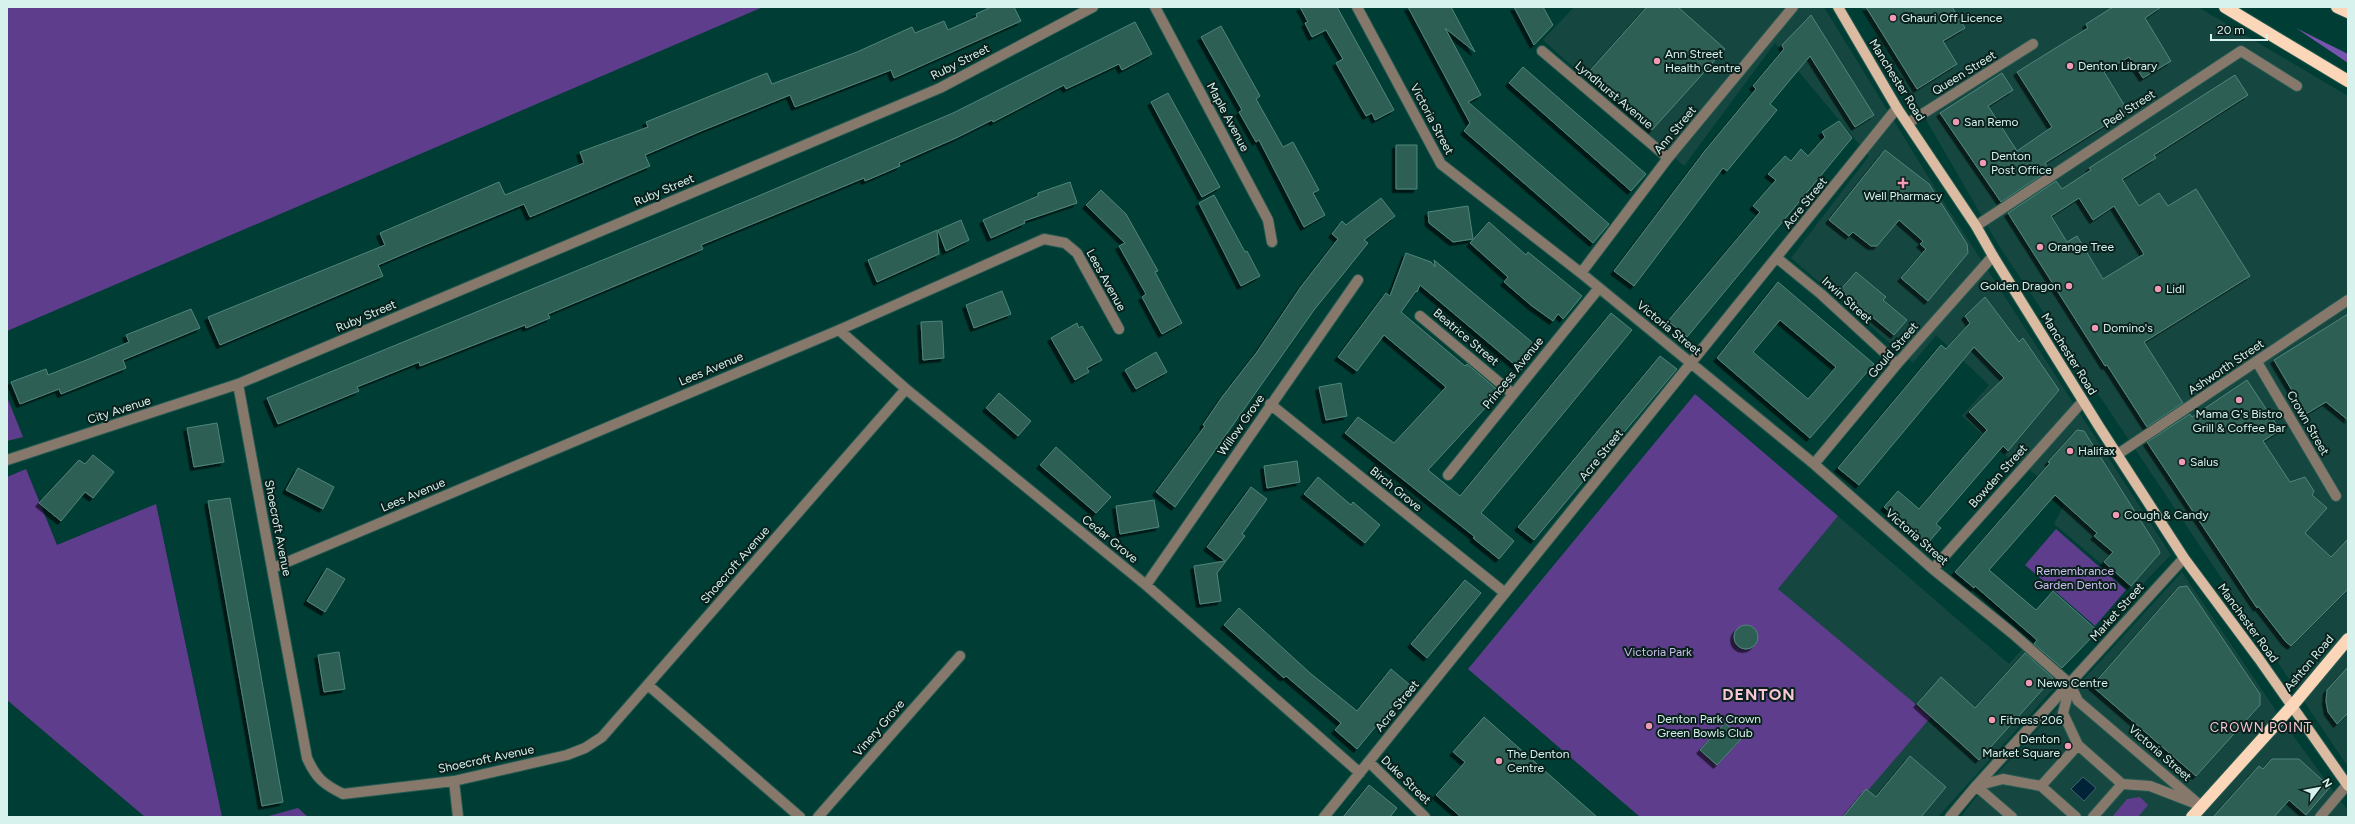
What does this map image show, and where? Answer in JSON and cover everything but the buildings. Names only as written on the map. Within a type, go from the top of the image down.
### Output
[{"type":"highway","points":[[2225,7],[2348,81]]},
{"type":"highway","points":[[2337,7],[2348,12]]},
{"type":"highway","name":"Ashton Road","points":[[2192,817],[2292,706],[2348,639]]},
{"type":"main road","name":"Manchester Road","points":[[1838,7],[1897,108],[1976,226],[2083,401],[2184,558],[2292,706],[2348,786]]},
{"type":"street","name":"Ruby Street","points":[[238,384],[940,88],[1093,7]]},
{"type":"street","name":"Maple Avenue","points":[[1155,7],[1268,220],[1272,242]]},
{"type":"street","name":"Victoria Street","points":[[1357,7],[1441,164],[1581,273],[1814,464],[1933,569],[2012,633],[2070,684],[2078,701],[2201,806]]},
{"type":"street","name":"Ann Street","points":[[1581,273],[1668,158],[1793,7]]},
{"type":"street","name":"Queen Street","points":[[1908,124],[2034,44]]},
{"type":"street","name":"Lyndhurst Avenue","points":[[1542,51],[1668,158]]},
{"type":"street","name":"Peel Street","points":[[1976,226],[2241,51],[2297,86]]},
{"type":"street","name":"Acre Street","points":[[1324,817],[1692,364],[1897,108]]},
{"type":"street","name":"Lees Avenue","points":[[273,568],[838,330],[1044,239],[1065,243],[1077,253],[1119,329]]},
{"type":"street","name":"Gould Street","points":[[1814,464],[1897,364],[1993,256]]},
{"type":"street","name":"Irwin Street","points":[[1777,258],[1821,294],[1897,364]]},
{"type":"street","name":"Willow Grove","points":[[1146,585],[1270,404],[1358,280]]},
{"type":"street","name":"Princess Avenue","points":[[1448,475],[1599,288]]},
{"type":"street","name":"Ashworth Street","points":[[2118,454],[2347,302]]},
{"type":"street","name":"Beatrice Street","points":[[1420,316],[1513,394]]},
{"type":"street","name":"Cedar Grove","points":[[838,330],[906,389],[1146,585],[1360,773]]},
{"type":"street","name":"Crown Street","points":[[2257,362],[2336,496]]},
{"type":"street","name":"City Avenue","points":[[7,460],[238,384]]},
{"type":"street","name":"Shoecroft Avenue","points":[[238,384],[307,758],[315,775],[328,787],[343,794],[454,781],[567,755],[585,748],[602,737],[617,722],[906,389]]},
{"type":"street","name":"Bowden Street","points":[[1933,569],[2083,401]]},
{"type":"street","name":"Birch Grove","points":[[1270,404],[1505,593]]},
{"type":"street","name":"Market Street","points":[[1976,786],[2184,558]]},
{"type":"street","name":"Vinery Grove","points":[[818,817],[960,656]]},
{"type":"street","points":[[2070,684],[2063,713],[2078,744],[2122,784],[2150,786],[2201,806]]},
{"type":"street","points":[[648,685],[800,817]]},
{"type":"street","points":[[2041,786],[2078,744]]},
{"type":"street","name":"Duke Street","points":[[1368,762],[1425,817]]},
{"type":"street","points":[[1950,817],[1976,786],[2003,779],[2041,786],[2076,817]]},
{"type":"street","points":[[454,781],[458,817]]},
{"type":"street","points":[[2093,817],[2122,784]]},
{"type":"street","points":[[1976,786],[2012,817]]},
{"type":"street","points":[[2320,817],[2348,786]]},
{"type":"shaded area","points":[[1574,7],[1824,7],[1940,196],[2171,555],[2135,592],[2054,524],[2066,501],[2048,482],[2005,455],[1962,416],[1989,385],[1936,335],[1913,363],[1791,258],[1869,156],[1775,43],[1684,166],[1543,40]]},
{"type":"shaded area","points":[[1861,7],[2198,7],[2348,96],[2348,767],[1999,246]]},
{"type":"shaded area","points":[[2296,28],[2348,54],[2348,63]]},
{"type":"shaded area","points":[[1838,516],[2009,664],[2024,647],[2062,679],[1938,817],[1845,817],[1804,612],[1778,589]]},
{"type":"shaded area","points":[[2182,572],[2289,730],[2348,811],[2348,817],[1961,817],[1976,797]]},
{"type":"shaded area","points":[[2083,777],[2096,788],[2084,801],[2071,789]]},
{"type":"green space","points":[[7,7],[763,7],[7,331]]},
{"type":"green space","name":"Victoria Park","points":[[1695,394],[1838,516],[1778,589],[1931,717],[1845,817],[1640,817],[1468,669]]},
{"type":"green space","points":[[7,397],[23,437],[7,441]]},
{"type":"green space","points":[[26,469],[57,545],[156,504],[222,817],[145,817],[7,700],[7,477]]},
{"type":"green space","name":"Remembrance Garden Denton","points":[[2056,529],[2126,590],[2095,626],[2025,565]]},
{"type":"green space","points":[[2140,797],[2148,805],[2138,817],[2112,817],[2127,799]]},
{"type":"green space","points":[[298,808],[308,817],[265,817]]},
{"type":"place","name":"Ghauri Off Licence","points":[[1893,18]]},
{"type":"place","name":"Ann Street Health Centre","points":[[1657,61]]},
{"type":"place","name":"Denton Library","points":[[2070,66]]},
{"type":"place","name":"San Remo","points":[[1956,122]]},
{"type":"place","name":"Denton Post Office","points":[[1983,163]]},
{"type":"place","name":"Well Pharmacy","points":[[1903,183]]},
{"type":"place","name":"Orange Tree","points":[[2040,247]]},
{"type":"place","name":"Golden Dragon","points":[[2069,286]]},
{"type":"place","name":"Lidl","points":[[2158,289]]},
{"type":"place","name":"Domino's","points":[[2095,328]]},
{"type":"place","name":"Mama G's Bistro Grill & Coffee Bar","points":[[2239,400]]},
{"type":"place","name":"Halifax","points":[[2070,451]]},
{"type":"place","name":"Salus","points":[[2182,462]]},
{"type":"place","name":"Cough & Candy","points":[[2116,515]]},
{"type":"place","name":"News Centre","points":[[2029,683]]},
{"type":"place","name":"Fitness 206","points":[[1992,720]]},
{"type":"place","name":"Denton Park Crown Green Bowls Club","points":[[1649,726]]},
{"type":"place","name":"Denton Market Square","points":[[2068,746]]},
{"type":"place","name":"The Denton Centre","points":[[1499,761]]},
{"type":"district","name":"DENTON","points":[[1759,694]]},
{"type":"district","name":"CROWN POINT","points":[[2261,727]]}]
